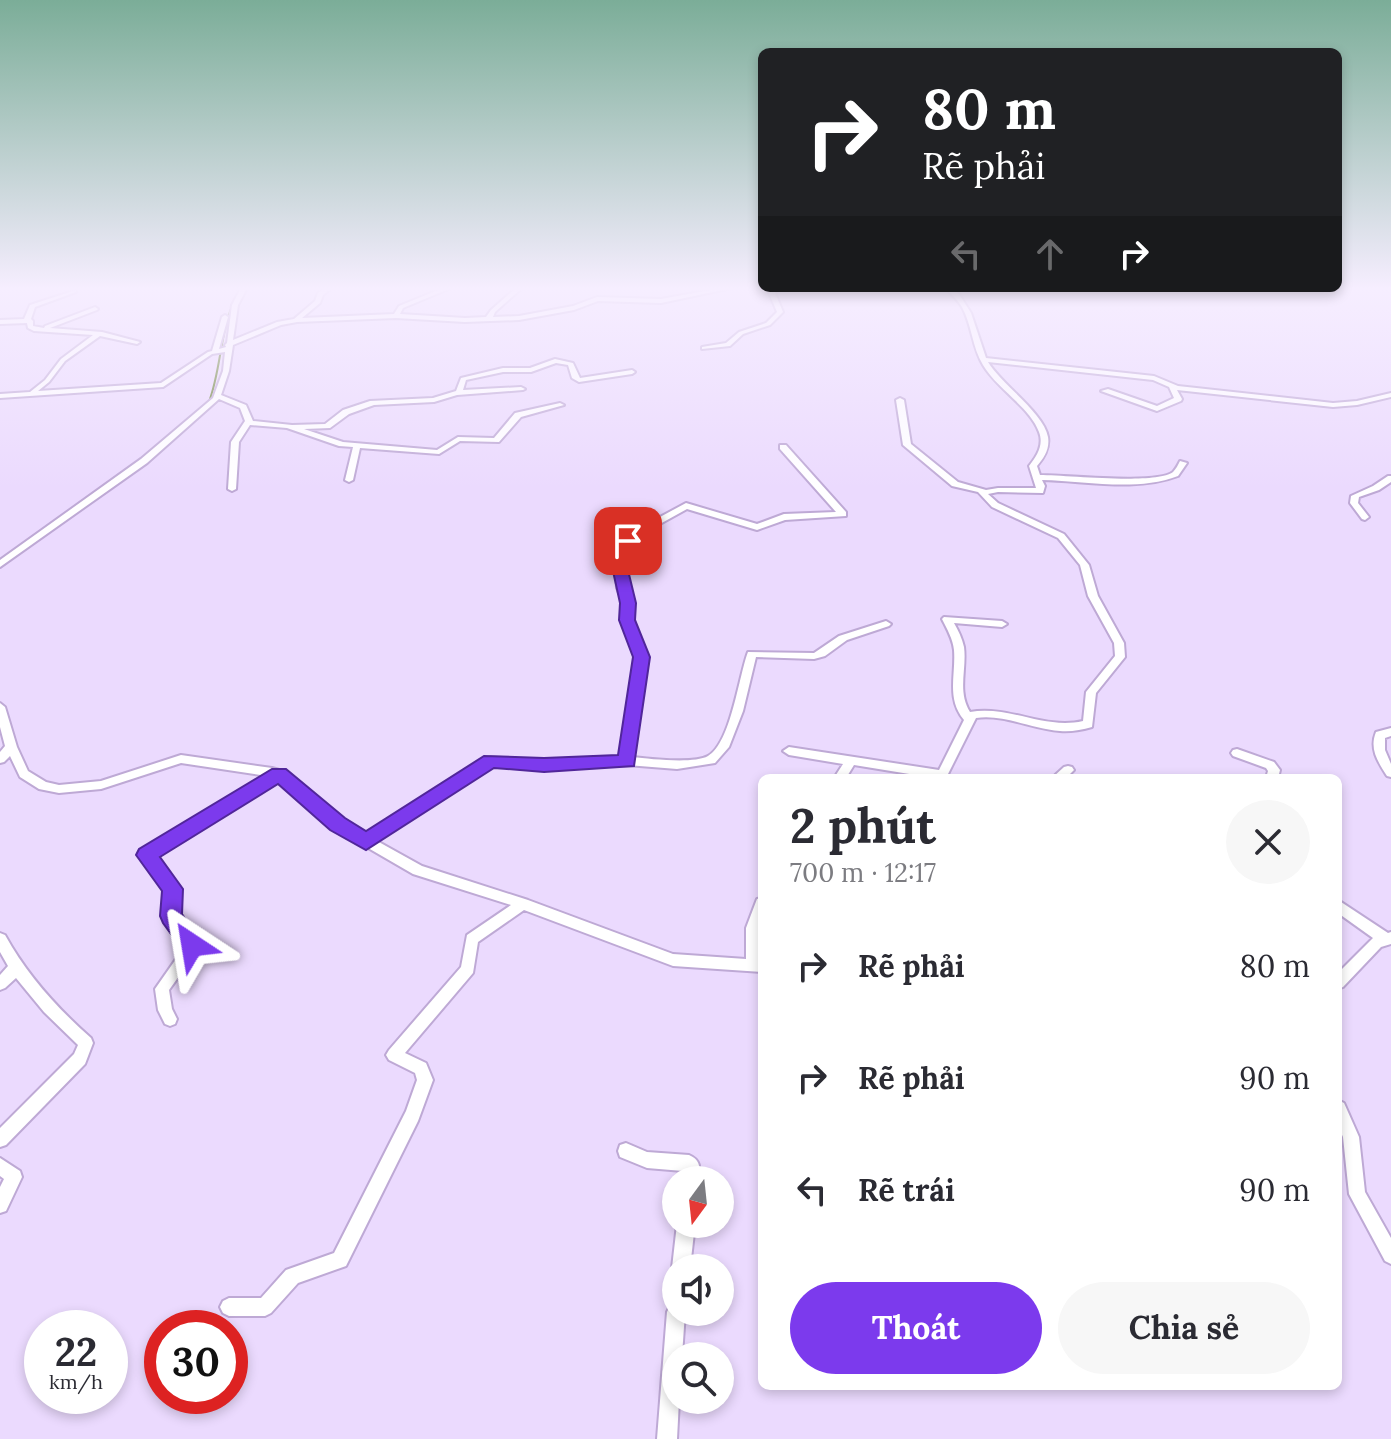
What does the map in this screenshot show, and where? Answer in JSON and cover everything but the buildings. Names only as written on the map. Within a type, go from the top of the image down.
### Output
[{"type":"street","points":[[32,393],[70,355]]},
{"type":"street","points":[[0,396],[163,385],[213,355]]},
{"type":"street","points":[[0,564],[144,461],[218,396],[222,355]]},
{"type":"street","points":[[900,400],[907,445],[955,484],[983,491],[1037,492],[1042,489],[1033,466],[1043,454],[1043,433],[1001,387],[983,355]]},
{"type":"street","points":[[984,360],[1154,378],[1172,387],[1325,404],[1357,403],[1391,395]]},
{"type":"street","points":[[457,393],[461,380],[465,378],[503,370],[526,371],[555,361],[571,364],[575,378],[579,380],[632,372]]},
{"type":"street","points":[[1105,391],[1157,409],[1178,399],[1172,387]]},
{"type":"street","points":[[248,422],[292,427],[327,426],[346,412],[373,403],[439,400],[457,393],[521,389]]},
{"type":"street","points":[[218,396],[243,407],[248,422]]},
{"type":"street","points":[[292,427],[330,442],[442,452],[458,439],[499,439],[514,417],[531,410],[560,405]]},
{"type":"street","points":[[232,489],[235,442],[248,422]]},
{"type":"street","points":[[349,480],[357,446]]},
{"type":"street","points":[[627,761],[642,657],[627,620],[628,603],[618,562],[623,548],[654,521],[686,506],[757,527],[784,517],[843,514],[783,447]]},
{"type":"street","points":[[1037,477],[1170,476],[1179,472],[1183,463]]},
{"type":"street","points":[[1365,517],[1354,503],[1355,496],[1391,478]]},
{"type":"street","points":[[969,718],[990,712],[1031,724],[1085,726],[1090,720],[1091,692],[1115,665],[1121,651],[1093,596],[1084,565],[1061,536],[995,505],[983,496],[983,491]]},
{"type":"street","points":[[969,718],[964,713],[957,682],[958,646],[947,619],[1002,624]]},
{"type":"street","points":[[366,842],[491,761],[544,765],[627,761],[677,765],[711,760],[723,747],[738,711],[752,654],[814,656],[843,638],[886,624]]},
{"type":"street","points":[[0,707],[11,747],[24,774],[31,781],[59,789],[101,785],[181,759],[279,774],[338,824],[418,870],[523,904],[673,960],[757,965],[753,928],[758,914]]},
{"type":"street","points":[[946,774],[969,718]]},
{"type":"street","points":[[1391,732],[1380,735],[1378,740],[1380,753],[1391,773]]},
{"type":"street","points":[[0,759],[11,747]]},
{"type":"street","points":[[789,751],[933,774]]},
{"type":"street","points":[[1237,753],[1270,765],[1273,774]]},
{"type":"street","points":[[842,774],[851,760]]},
{"type":"street","points":[[170,1019],[165,1010],[162,989],[189,951],[192,941],[171,916],[172,889],[147,855],[279,774]]},
{"type":"street","points":[[229,1307],[265,1307],[292,1276],[340,1260],[408,1124],[425,1080],[421,1068],[394,1055],[468,969],[472,939],[523,904]]},
{"type":"street","points":[[1342,909],[1388,938],[1342,979]]},
{"type":"street","points":[[0,939],[15,969],[54,1014],[86,1043],[80,1059],[0,1139]]},
{"type":"street","points":[[0,984],[15,969]]},
{"type":"street","points":[[1342,1117],[1351,1137],[1357,1194],[1391,1255]]},
{"type":"street","points":[[626,1151],[647,1160],[689,1163],[692,1166]]},
{"type":"street","points":[[0,1166],[14,1177],[0,1205]]},
{"type":"street","points":[[667,1439],[675,1326]]},
{"type":"waterway","points":[[209,402],[220,355]]},
{"type":"route","points":[[192,945],[171,916],[172,889],[147,855],[279,774],[338,824],[366,842],[491,761],[544,765],[627,761],[642,657],[627,620],[628,603],[618,562],[628,541]]}]
